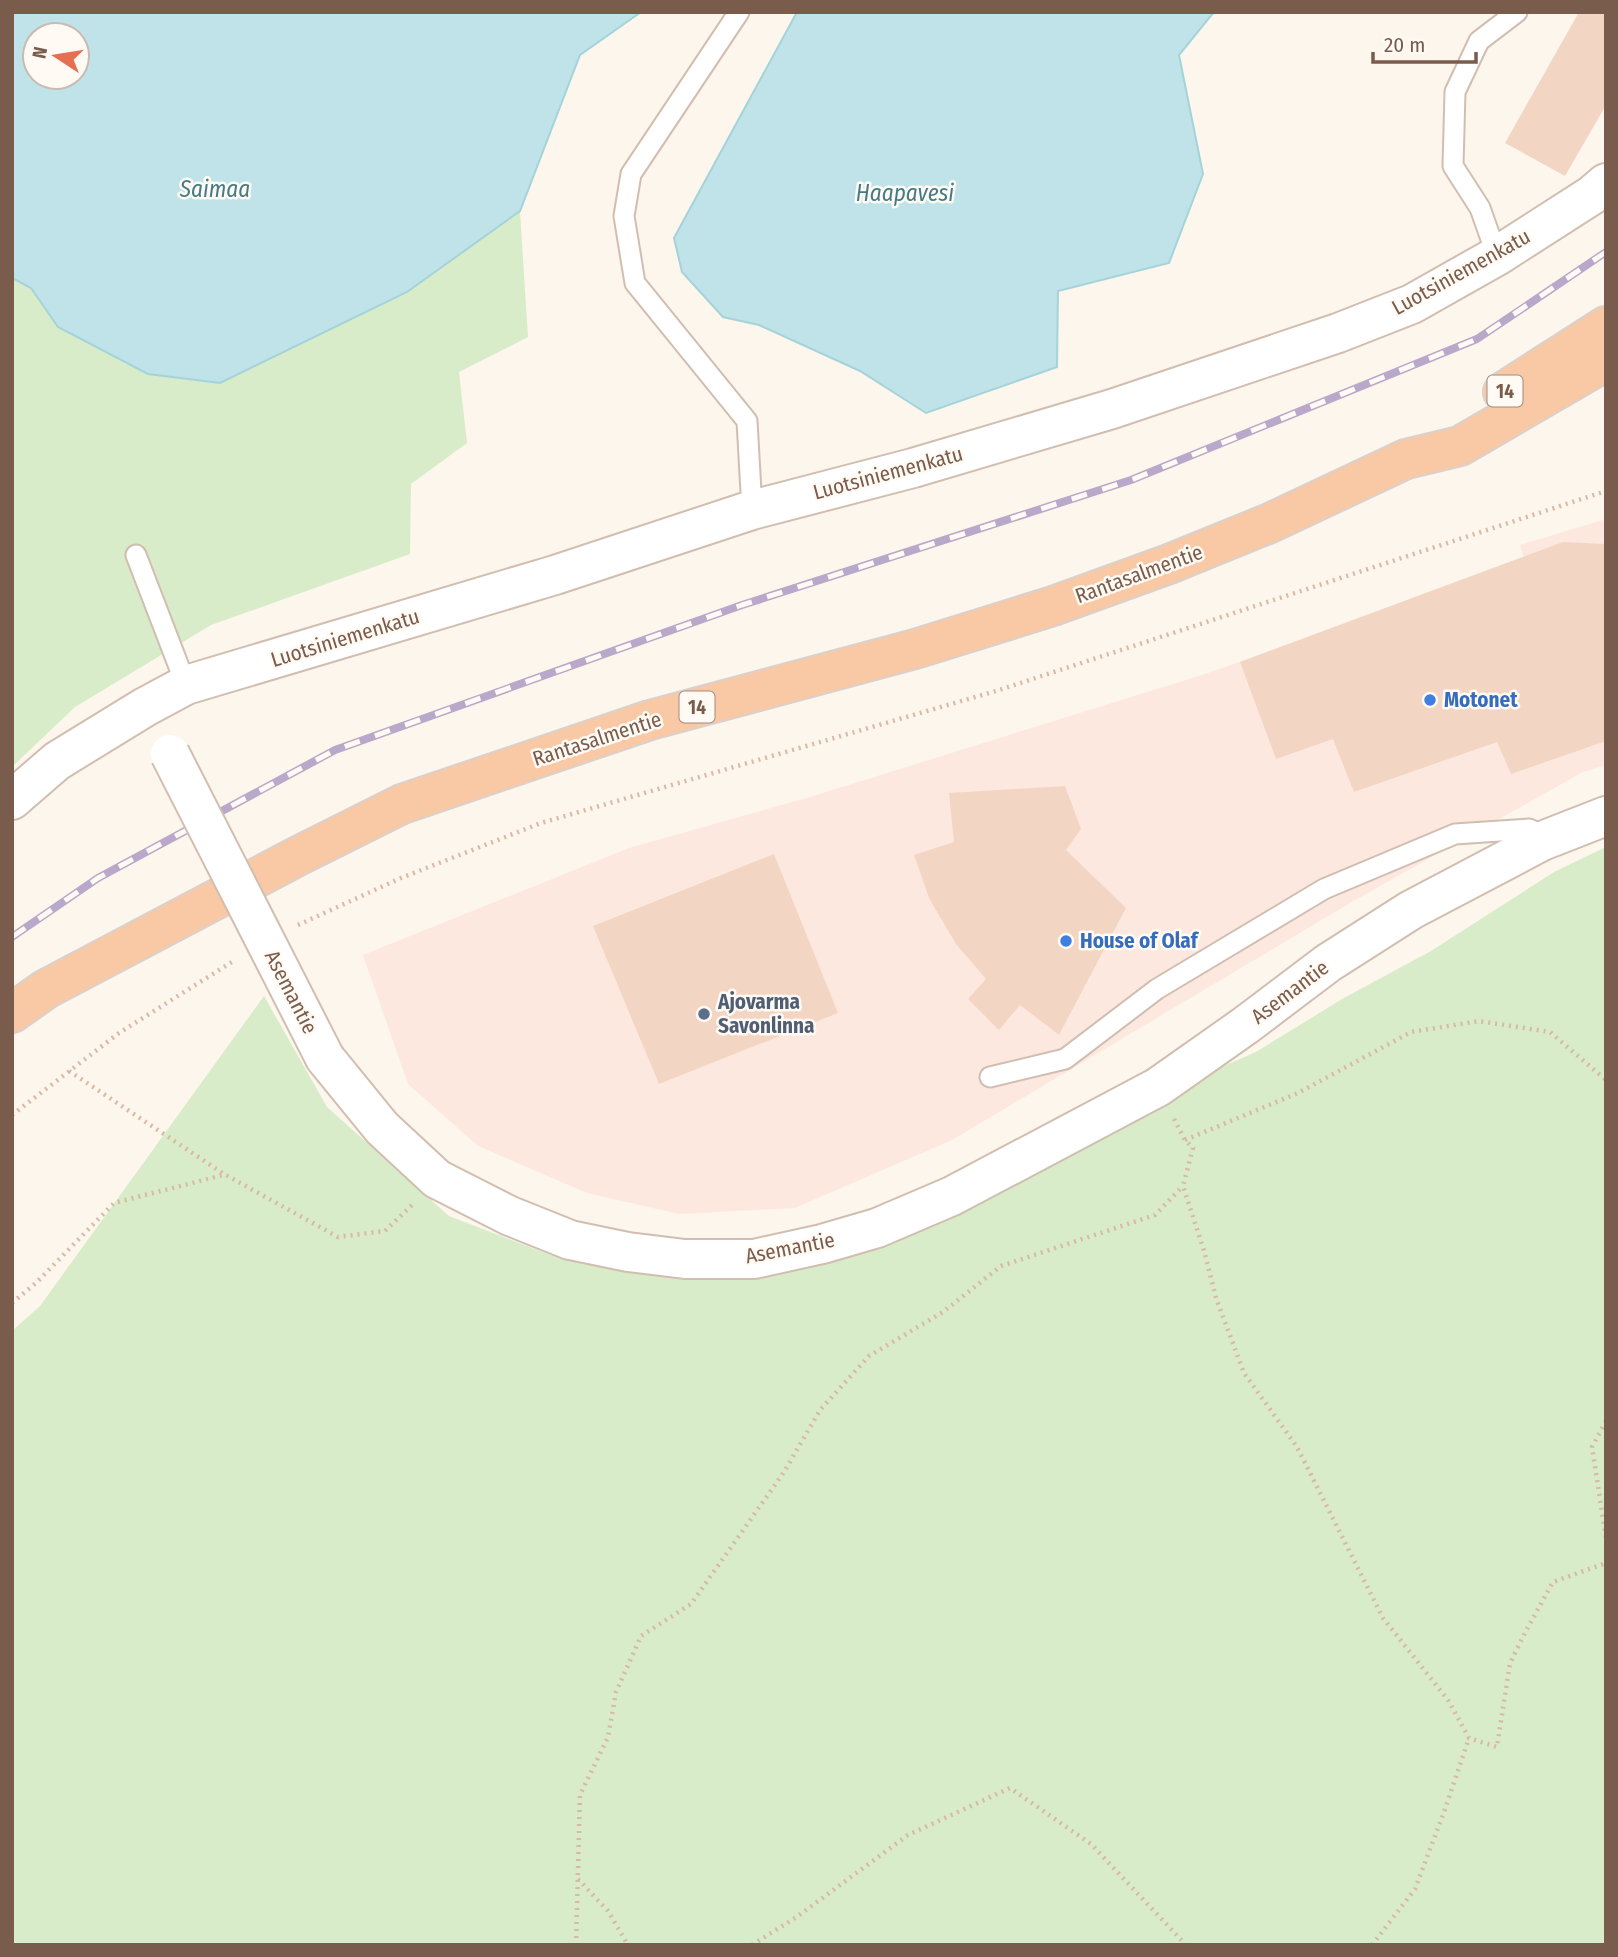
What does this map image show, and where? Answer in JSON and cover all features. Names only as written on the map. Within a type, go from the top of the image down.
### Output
[{"type":"highway","name":"Rantasalmentie","points":[[1406,459],[1447,425],[1606,326]]},
{"type":"highway","name":"Rantasalmentie","points":[[12,1013],[46,989],[402,804],[650,720],[915,649],[1053,606],[1170,564],[1270,523],[1406,459],[1460,446],[1606,361]]},
{"type":"street","name":"Luotsiniemenkatu","points":[[12,800],[57,761],[186,685],[555,575],[752,510],[913,468],[1098,413],[1338,333],[1412,304],[1497,256],[1592,195],[1606,183]]},
{"type":"street","name":"Asemantie","points":[[145,707],[325,1058],[382,1128],[437,1179],[510,1216],[570,1240],[628,1252],[685,1259],[754,1259],[822,1244],[877,1228],[952,1196],[1158,1087],[1328,963],[1411,910],[1542,841],[1606,816]]},
{"type":"lane","points":[[739,12],[631,174],[624,216],[635,283],[747,421],[752,510]]},
{"type":"lane","points":[[1497,256],[1480,208],[1453,166],[1455,92],[1479,41],[1517,12]]},
{"type":"lane","points":[[136,555],[186,685]]},
{"type":"lane","points":[[990,1077],[1065,1059],[1157,989],[1324,889],[1455,834],[1529,830],[1538,833],[1542,841]]},
{"type":"path","points":[[286,930],[401,878],[541,823],[996,691],[1606,491]]},
{"type":"path","points":[[12,1115],[119,1033],[240,956]]},
{"type":"path","points":[[1185,1140],[1298,1093],[1411,1032],[1479,1021],[1550,1032],[1606,1080]]},
{"type":"path","points":[[69,1071],[224,1174],[338,1237],[385,1231],[437,1179]]},
{"type":"path","points":[[576,1945],[580,1795],[608,1737],[616,1692],[641,1636],[691,1604],[784,1472],[820,1410],[869,1356],[943,1312],[1002,1266],[1155,1214],[1183,1186],[1193,1148],[1185,1140],[1158,1087]]},
{"type":"path","points":[[12,1303],[36,1283],[114,1203],[224,1174]]},
{"type":"path","points":[[1183,1186],[1216,1298],[1244,1373],[1297,1447],[1382,1618],[1448,1700],[1469,1738],[1497,1747],[1510,1663],[1553,1582],[1606,1563]]},
{"type":"path","points":[[1606,1421],[1592,1447],[1606,1538]]},
{"type":"path","points":[[1372,1945],[1415,1889],[1469,1738]]},
{"type":"path","points":[[752,1945],[798,1916],[908,1835],[1010,1788],[1091,1844],[1186,1945]]},
{"type":"path","points":[[578,1878],[608,1911],[628,1945]]},
{"type":"shaded area","points":[[1606,519],[1606,765],[1583,772],[1350,903],[952,1140],[795,1208],[679,1214],[587,1193],[478,1146],[408,1084],[363,955],[629,848],[810,797],[1205,674],[1525,561],[1520,545]]},
{"type":"green space","points":[[520,211],[528,337],[459,372],[467,443],[411,484],[410,554],[211,625],[75,707],[12,767],[12,278],[31,288],[58,327],[407,292]]},
{"type":"green space","points":[[1606,847],[1606,1945],[12,1945],[12,1331],[40,1306],[264,996],[327,1107],[449,1216],[561,1259],[671,1272],[751,1272],[1256,1052],[1342,999],[1431,951],[1554,872]]},
{"type":"water","name":"Saimaa","points":[[12,12],[641,12],[580,55],[520,211],[407,292],[220,383],[148,374],[58,327],[31,288],[12,278]]},
{"type":"water","name":"Haapavesi","points":[[797,12],[1214,12],[1179,55],[1203,174],[1169,263],[1058,291],[1057,367],[926,413],[860,371],[759,325],[723,317],[682,272],[674,238]]},
{"type":"building","points":[[1579,12],[1606,13],[1606,105],[1565,176],[1505,143]]},
{"type":"building","name":"Motonet","points":[[1563,542],[1606,544],[1606,741],[1511,774],[1497,742],[1354,792],[1333,739],[1276,759],[1240,662]]},
{"type":"building","points":[[1065,786],[1081,829],[1066,850],[1126,908],[1059,1035],[1020,1005],[999,1030],[968,999],[986,979],[956,944],[929,898],[914,855],[954,842],[949,793]]},
{"type":"building","points":[[774,854],[838,1013],[659,1084],[593,926]]},
{"type":"railway","points":[[12,937],[98,878],[335,750],[742,605],[1131,480],[1477,339],[1606,252]]},
{"type":"place","name":"Motonet","points":[[1430,700]]},
{"type":"place","name":"House of Olaf","points":[[1066,941]]},
{"type":"place","name":"Ajovarma Savonlinna","points":[[704,1014]]}]
